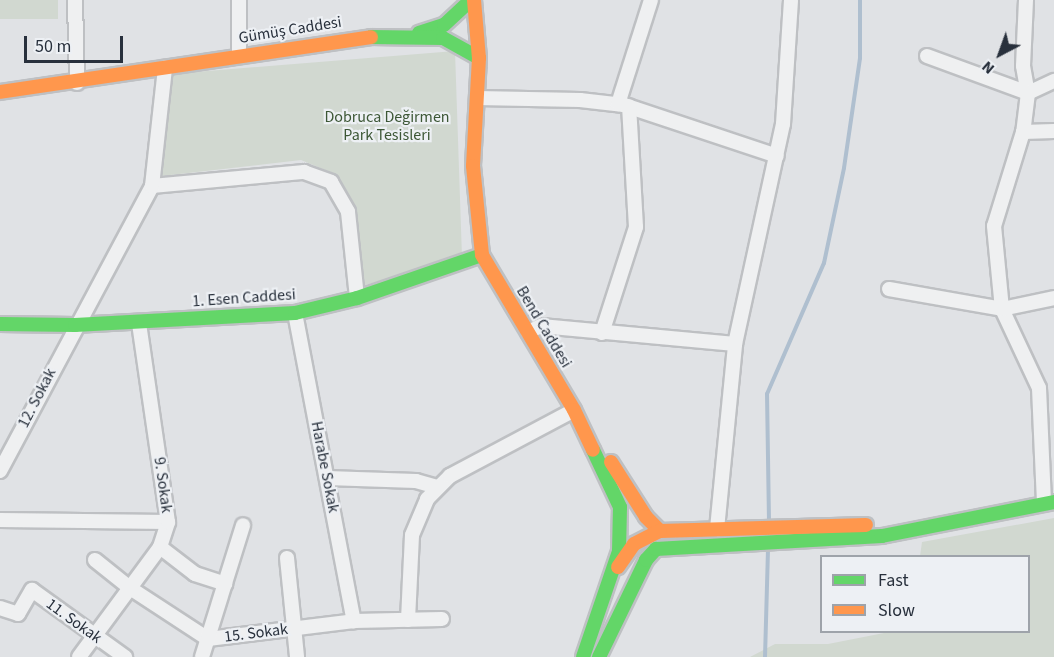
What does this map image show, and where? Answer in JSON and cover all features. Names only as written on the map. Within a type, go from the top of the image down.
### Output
[{"type":"main road","points":[[408,36],[444,25],[472,0]]},
{"type":"main road","name":"Bend Caddesi","points":[[472,0],[479,58],[473,166],[482,255],[574,410],[620,507],[619,551],[583,657]]},
{"type":"main road","name":"Gümüş Caddesi","points":[[0,92],[76,83],[359,37],[408,36]]},
{"type":"main road","points":[[408,36],[443,38],[479,58]]},
{"type":"main road","name":"1. Esen Caddesi","points":[[0,324],[75,325],[295,313],[357,298],[482,255]]},
{"type":"main road","points":[[574,410],[646,517],[652,535],[646,560],[599,657]]},
{"type":"main road","points":[[610,581],[625,555],[652,535],[717,529],[743,535],[823,539],[882,536],[1049,502]]},
{"type":"main road","points":[[620,507],[652,535],[671,545]]},
{"type":"main road","points":[[646,560],[656,549],[671,545],[819,525],[929,526]]},
{"type":"street","points":[[75,0],[76,83]]},
{"type":"street","points":[[239,0],[239,55]]},
{"type":"street","points":[[602,333],[636,227],[624,105],[651,0]]},
{"type":"street","points":[[717,529],[735,344],[777,156],[787,92],[791,0]]},
{"type":"street","points":[[1026,0],[1023,66],[1028,93],[1023,132],[994,226],[1002,309],[1039,388],[1049,502]]},
{"type":"street","points":[[927,56],[1028,93],[1054,81]]},
{"type":"street","points":[[165,68],[152,186],[304,172],[331,182],[348,212],[357,298]]},
{"type":"street","points":[[477,98],[624,105],[777,156]]},
{"type":"street","points":[[1023,132],[1054,131]]},
{"type":"street","name":"12. Sokak","points":[[0,471],[75,325],[152,186]]},
{"type":"street","points":[[889,289],[1002,309],[1054,298]]},
{"type":"street","name":"Harabe Sokak","points":[[295,313],[354,621]]},
{"type":"street","name":"9. Sokak","points":[[79,657],[160,547],[168,522],[139,322]]},
{"type":"street","points":[[528,332],[541,326],[735,344]]},
{"type":"street","points":[[408,620],[412,535],[420,510],[437,487],[462,469],[574,410]]},
{"type":"street","points":[[327,478],[416,481],[437,487]]},
{"type":"street","points":[[0,520],[168,522]]},
{"type":"street","points":[[202,657],[243,525]]},
{"type":"street","points":[[160,547],[195,574],[225,584]]},
{"type":"street","points":[[287,558],[297,657]]},
{"type":"street","name":"15. Sokak","points":[[95,560],[130,588],[208,639],[354,621],[442,619]]},
{"type":"street","name":"11. Sokak","points":[[0,608],[18,614],[32,590],[125,657]]},
{"type":"green space","points":[[0,0],[58,0],[58,19],[0,19]]},
{"type":"green space","name":"Dobruca Değirmen Park Tesisleri","points":[[455,51],[462,257],[365,285],[355,207],[335,174],[301,160],[162,176],[171,74]]},
{"type":"green space","points":[[1054,518],[1054,657],[750,657],[775,644],[828,644],[884,633],[1030,633],[1030,555],[920,555],[922,542]]},
{"type":"waterway","points":[[769,521],[767,394],[824,263],[844,168],[860,58],[860,0]]},
{"type":"waterway","points":[[765,657],[768,549]]},
{"type":"traffic: fast","points":[[419,33],[444,25],[471,0]]},
{"type":"traffic: fast","points":[[371,37],[443,38],[479,58]]},
{"type":"traffic: fast","points":[[0,324],[75,325],[295,313],[357,298],[482,255]]},
{"type":"traffic: fast","points":[[583,657],[619,551],[620,507],[593,450]]},
{"type":"traffic: fast","points":[[599,657],[646,560],[656,549],[882,536],[1054,502]]},
{"type":"traffic: slow","points":[[474,0],[479,58],[473,166],[482,255],[574,410],[593,450]]},
{"type":"traffic: slow","points":[[0,92],[371,37]]},
{"type":"traffic: slow","points":[[611,462],[646,517],[660,531],[866,525]]},
{"type":"traffic: slow","points":[[618,567],[634,544],[660,531]]}]
